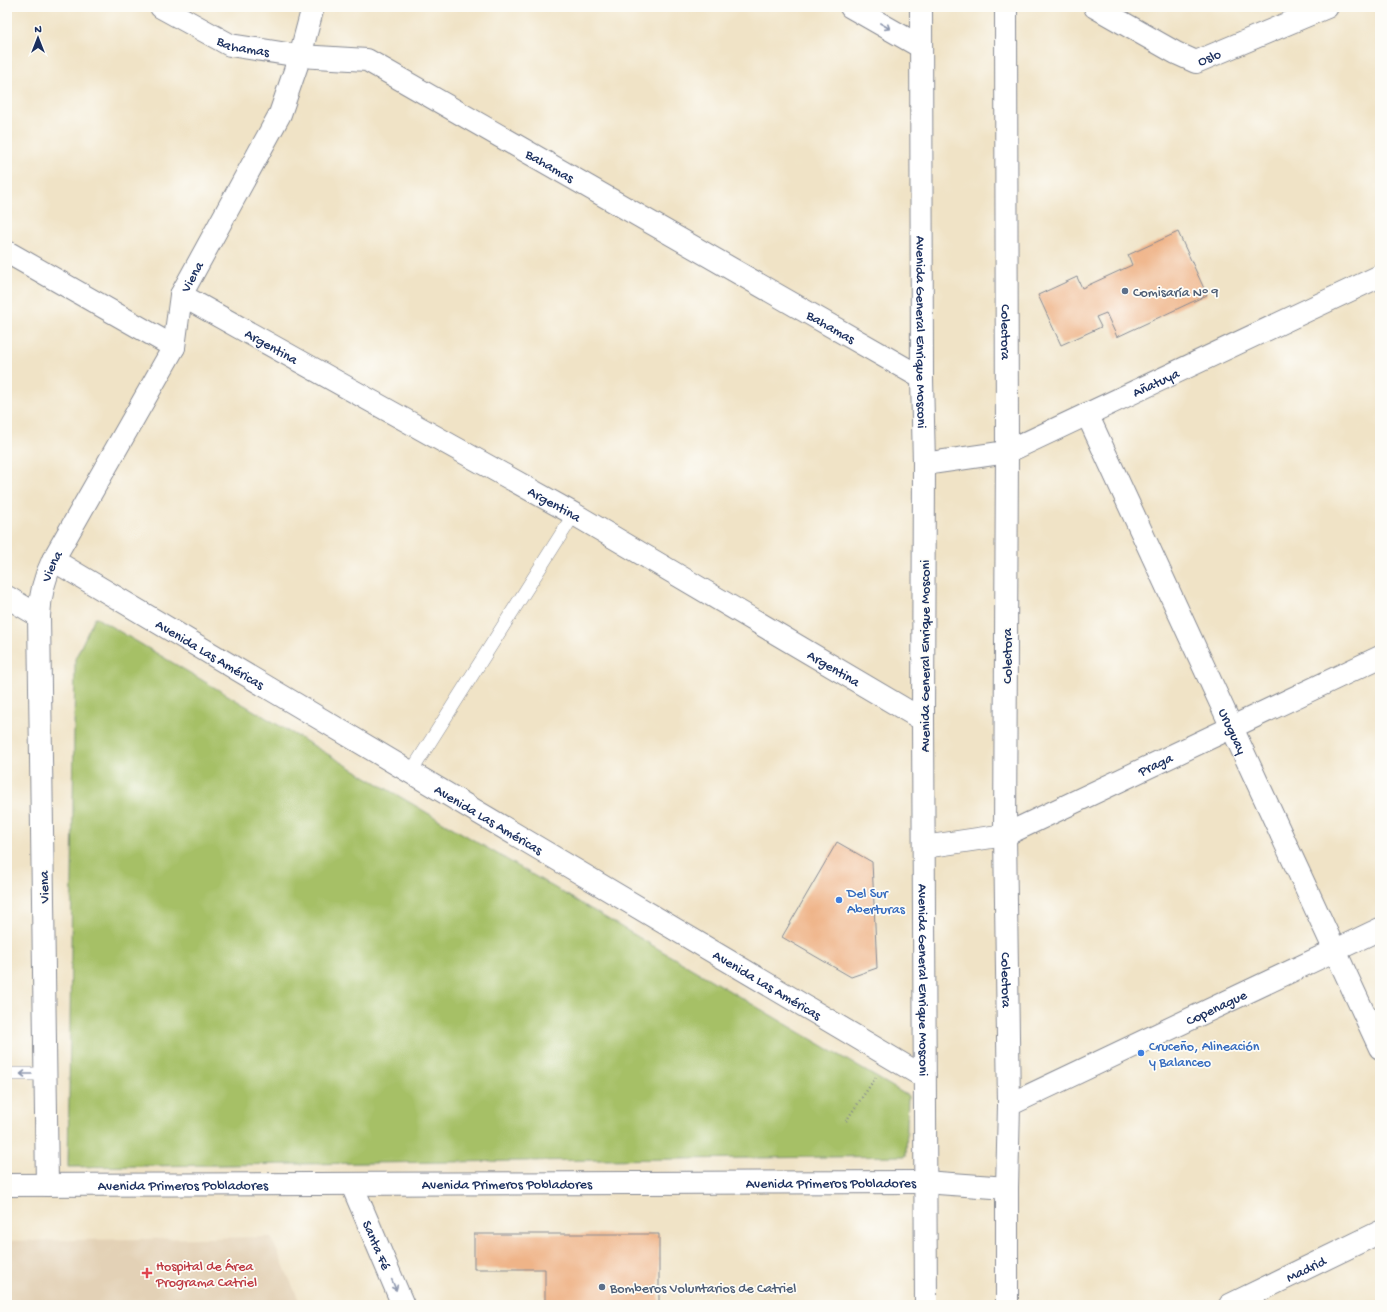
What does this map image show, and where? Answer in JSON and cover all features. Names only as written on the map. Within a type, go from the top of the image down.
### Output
[{"type":"street","name":"Bahamas","points":[[161,7],[230,45],[300,56],[368,60],[922,378]]},
{"type":"street","name":"Viena","points":[[47,1185],[39,616],[42,590],[47,574],[54,560],[174,347],[181,295],[280,114],[300,56],[313,7]]},
{"type":"street","points":[[851,7],[921,47]]},
{"type":"street","name":"Avenida General Enrique Mosconi","points":[[921,7],[922,378],[924,464],[924,1182],[926,1305]]},
{"type":"street","name":"Colectora","points":[[1006,7],[1007,452],[1004,835],[1009,1105],[1007,1305]]},
{"type":"street","name":"Oslo","points":[[1095,7],[1196,62],[1327,7]]},
{"type":"street","points":[[7,252],[174,347]]},
{"type":"street","name":"Añatuya","points":[[924,464],[1007,452],[1380,276]]},
{"type":"street","name":"Argentina","points":[[181,295],[574,514],[923,720]]},
{"type":"street","name":"Uruguay","points":[[1087,414],[1380,1048]]},
{"type":"street","name":"Avenida Las Américas","points":[[54,560],[924,1077]]},
{"type":"street","points":[[7,597],[39,616]]},
{"type":"street","name":"Praga","points":[[924,847],[1004,835],[1380,657]]},
{"type":"street","name":"Copenague","points":[[1009,1105],[1380,929]]},
{"type":"street","name":"Avenida Primeros Pobladores","points":[[7,1185],[924,1182],[1007,1188]]},
{"type":"street","name":"Santa Fé","points":[[352,1185],[403,1305]]},
{"type":"street","name":"Madrid","points":[[1230,1305],[1380,1232]]},
{"type":"lane","points":[[411,772],[574,514]]},
{"type":"lane","points":[[7,1074],[46,1074]]},
{"type":"path","points":[[846,1122],[890,1056]]},
{"type":"shaded area","name":"Hospital de Área Programa Catriel","points":[[271,1237],[301,1305],[7,1305],[7,1241]]},
{"type":"green space","points":[[95,617],[908,1096],[906,1156],[68,1167],[75,659]]},
{"type":"building","name":"Comisaría N° 9","points":[[1178,232],[1207,295],[1117,337],[1106,313],[1096,317],[1101,327],[1061,345],[1038,295],[1077,277],[1082,288],[1132,265],[1128,255]]},
{"type":"building","name":"Del Sur Aberturas","points":[[837,842],[872,862],[877,968],[851,977],[782,937]]},
{"type":"building","name":"Bomberos Voluntarios de Catriel","points":[[474,1234],[659,1234],[659,1305],[545,1305],[545,1269],[474,1269]]},
{"type":"place","name":"Comisaría N° 9","points":[[1125,291]]},
{"type":"place","name":"Del Sur Aberturas","points":[[839,900]]},
{"type":"place","name":"Cruceño, Alineación y Balanceo","points":[[1141,1053]]},
{"type":"place","name":"Hospital de Área Programa Catriel","points":[[147,1273]]},
{"type":"place","name":"Bomberos Voluntarios de Catriel","points":[[602,1287]]}]
